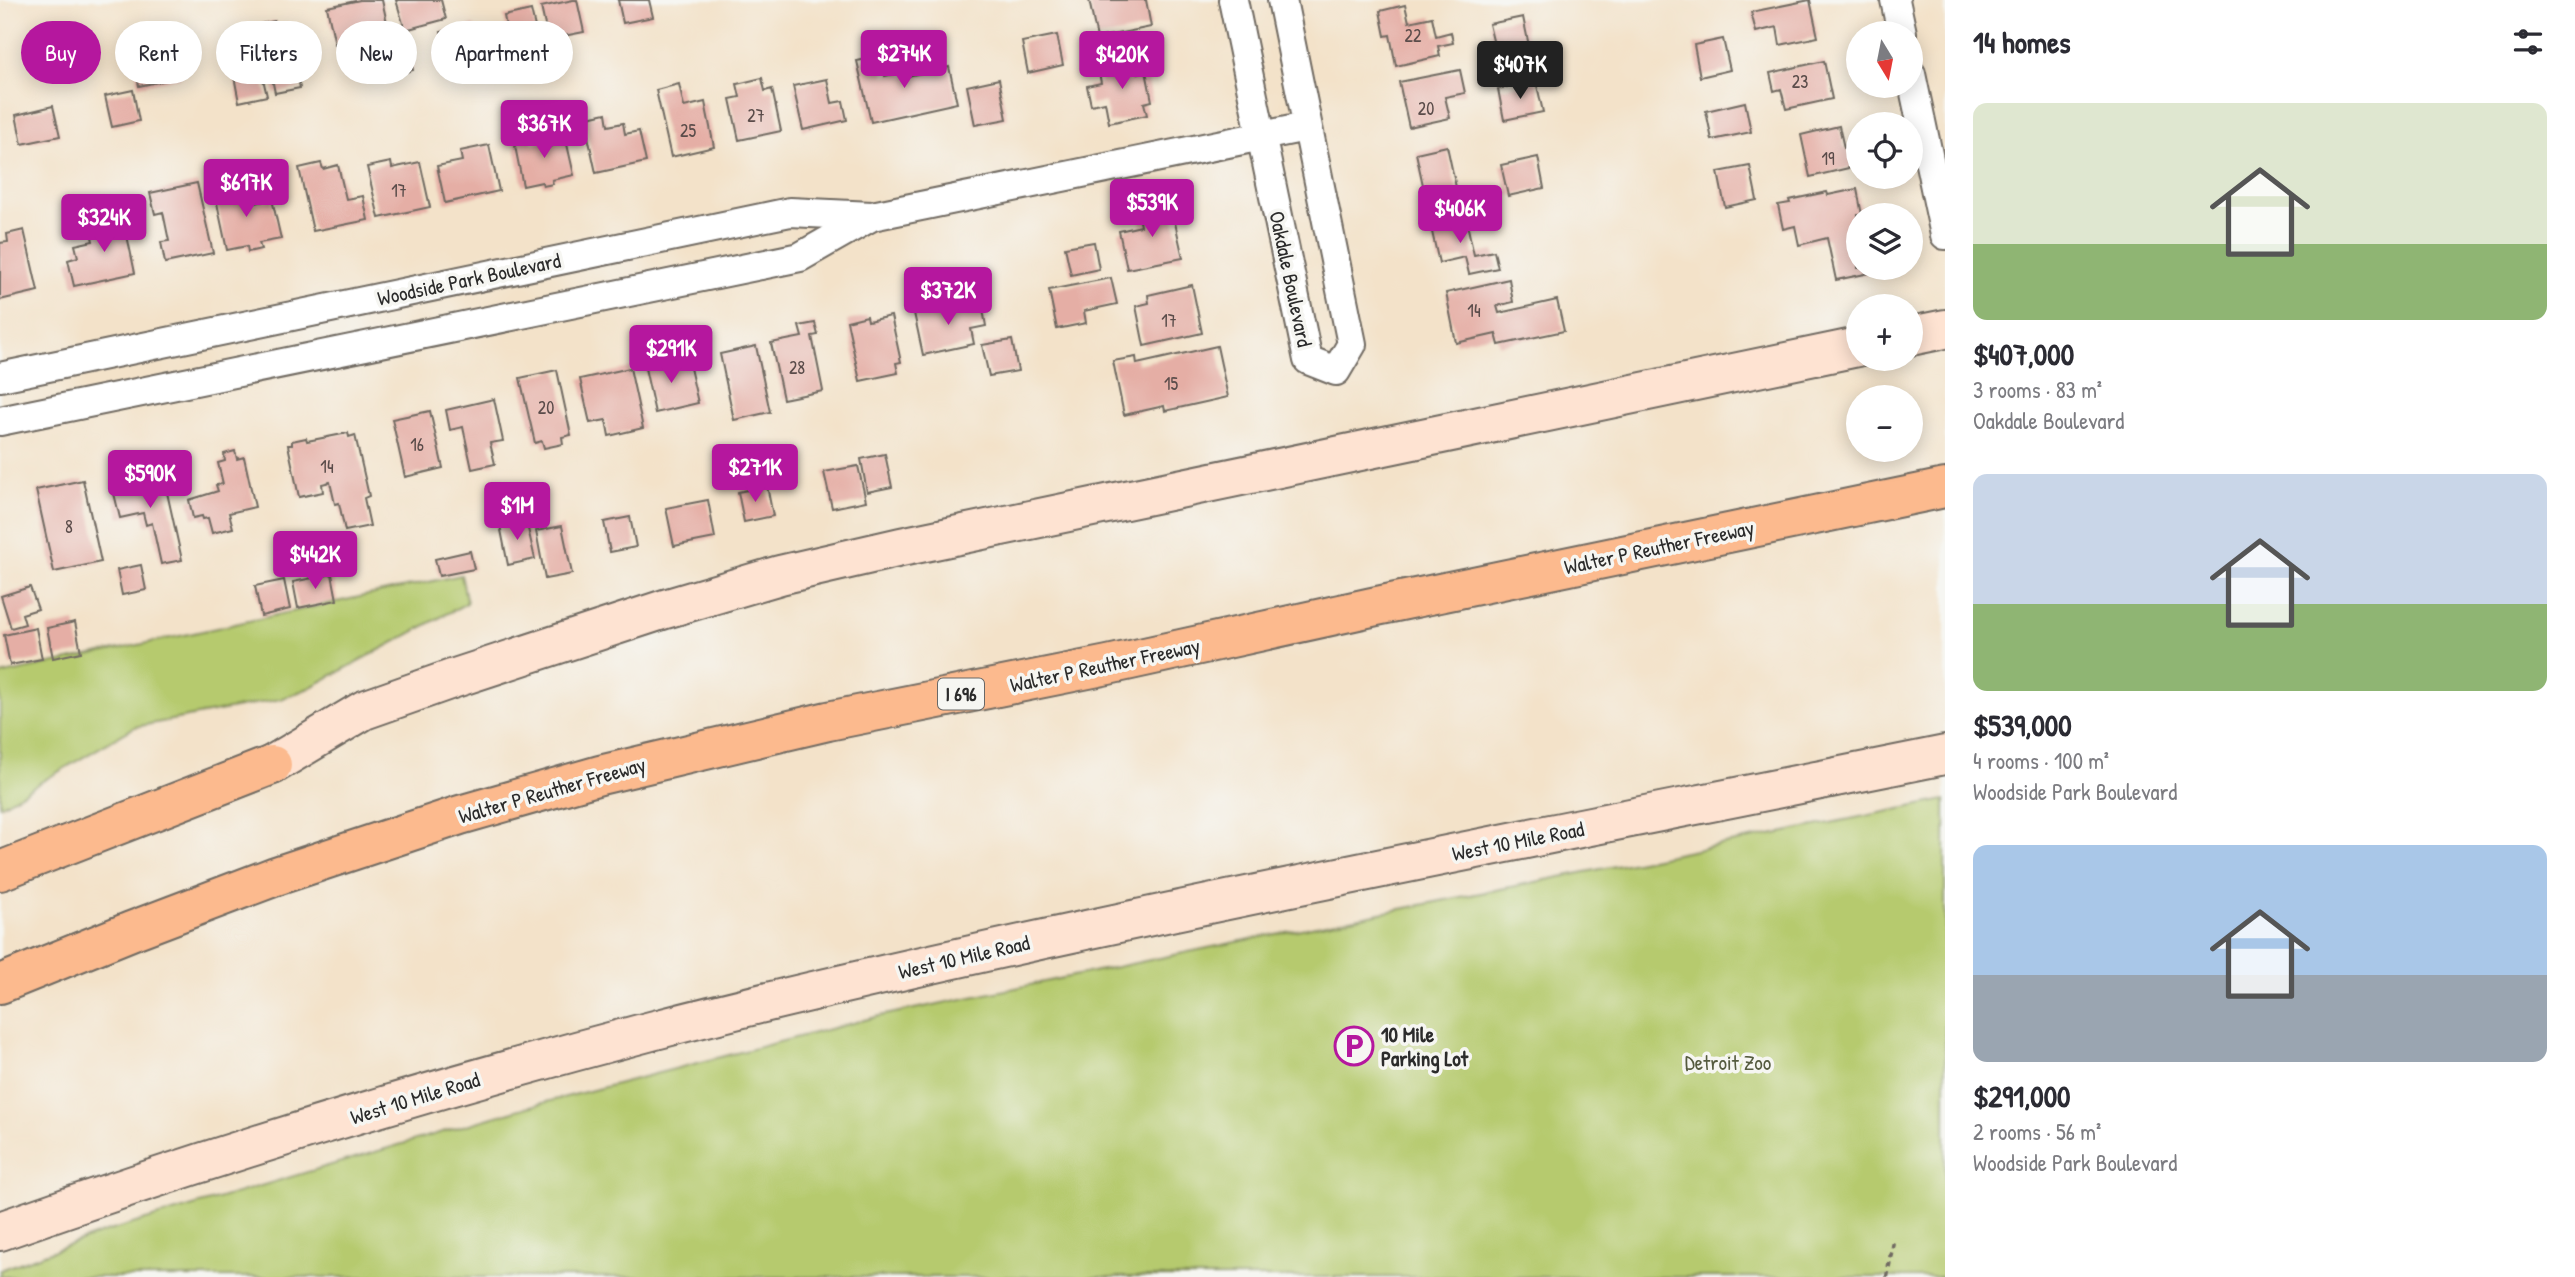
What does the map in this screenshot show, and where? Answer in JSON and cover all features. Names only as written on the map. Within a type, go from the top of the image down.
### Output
[{"type":"main road","points":[[1923,334],[1945,329]]},
{"type":"main road","points":[[0,871],[272,765],[364,710],[562,642],[780,575],[901,547],[1846,350]]},
{"type":"main road","name":"Walter P Reuther Freeway","points":[[0,984],[276,876],[460,815],[613,772],[828,721],[1108,665],[1372,607],[1945,488]]},
{"type":"main road","points":[[1904,763],[1945,741]]},
{"type":"main road","name":"West 10 Mile Road","points":[[0,1231],[314,1128],[680,1024],[968,956],[1247,895],[1945,755]]},
{"type":"street","name":"Oakdale Boulevard","points":[[1233,0],[1308,360],[1336,371],[1352,344],[1282,0]]},
{"type":"street","points":[[1895,0],[1899,21]]},
{"type":"street","points":[[1916,98],[1945,235]]},
{"type":"street","name":"Woodside Park Boulevard","points":[[0,377],[790,212],[872,216],[1306,127]]},
{"type":"street","name":"Woodside Park Boulevard","points":[[0,421],[800,257],[872,216]]},
{"type":"street","points":[[605,251],[613,295]]},
{"type":"street","points":[[333,308],[343,352]]},
{"type":"street","points":[[83,360],[91,403]]},
{"type":"path","points":[[1887,1277],[1893,1241]]},
{"type":"green space","points":[[461,575],[467,603],[309,688],[281,699],[135,727],[0,806],[0,675]]},
{"type":"green space","name":"Detroit Zoo","points":[[1945,800],[1945,1277],[0,1277],[0,1270],[102,1233],[527,1107],[880,1016]]},
{"type":"building","points":[[360,0],[382,0],[387,21],[336,21],[335,44],[327,7]]},
{"type":"building","points":[[396,0],[441,0],[446,19],[417,27],[417,21],[402,21]]},
{"type":"building","points":[[577,0],[584,32],[573,34],[573,21],[544,21],[541,7]]},
{"type":"building","points":[[618,0],[649,0],[653,17],[623,23]]},
{"type":"building","points":[[1089,0],[1146,0],[1151,27],[1097,38]]},
{"type":"building","points":[[1810,0],[1818,37],[1780,45],[1777,27],[1756,32],[1751,12]]},
{"type":"building","points":[[1405,5],[1409,22],[1432,17],[1436,36],[1451,32],[1453,43],[1438,46],[1440,56],[1396,66],[1390,35],[1385,36],[1380,11]]},
{"type":"building","points":[[531,10],[534,21],[505,21],[504,16]]},
{"type":"building","points":[[1523,17],[1529,46],[1496,53],[1489,24]]},
{"type":"building","points":[[1057,35],[1063,65],[1028,73],[1022,42]]},
{"type":"building","points":[[1723,39],[1730,70],[1700,77],[1694,45]]},
{"type":"building","points":[[881,56],[885,76],[902,72],[903,77],[949,67],[957,103],[871,122],[857,61]]},
{"type":"building","points":[[1135,59],[1138,73],[1146,71],[1152,101],[1144,103],[1147,115],[1109,123],[1105,102],[1091,105],[1087,86],[1101,83],[1098,67]]},
{"type":"building","points":[[1824,61],[1832,99],[1786,109],[1781,89],[1774,91],[1770,73]]},
{"type":"building","points":[[1460,70],[1465,93],[1445,97],[1450,118],[1409,127],[1399,82]]},
{"type":"building","points":[[762,78],[765,91],[772,89],[781,131],[739,140],[730,99],[740,97],[737,84]]},
{"type":"building","points":[[827,79],[832,103],[843,101],[847,120],[803,130],[793,86]]},
{"type":"building","points":[[999,79],[1007,119],[975,125],[967,86]]},
{"type":"building","points":[[1536,81],[1543,112],[1504,120],[1498,89]]},
{"type":"building","points":[[236,84],[264,84],[267,96],[239,102]]},
{"type":"building","points":[[273,84],[299,84],[300,88],[275,93]]},
{"type":"building","points":[[679,84],[684,107],[705,102],[714,147],[671,157],[656,90]]},
{"type":"building","points":[[133,90],[139,121],[112,127],[105,96]]},
{"type":"building","points":[[1745,102],[1751,132],[1712,140],[1706,111]]},
{"type":"building","points":[[53,106],[60,136],[22,144],[16,115]]},
{"type":"building","points":[[606,113],[608,126],[623,123],[625,134],[639,131],[646,162],[596,173],[584,118]]},
{"type":"building","points":[[1839,126],[1846,148],[1846,169],[1810,177],[1801,135]]},
{"type":"building","points":[[564,131],[574,175],[552,180],[553,184],[543,186],[542,182],[523,186],[514,141],[531,137],[533,144],[546,141],[547,147],[552,146],[550,134]]},
{"type":"building","points":[[489,145],[499,191],[445,203],[437,166],[462,161],[460,151]]},
{"type":"building","points":[[1447,146],[1457,192],[1426,199],[1416,153]]},
{"type":"building","points":[[1538,157],[1544,188],[1508,196],[1501,165]]},
{"type":"building","points":[[391,162],[392,168],[420,162],[430,207],[379,218],[367,167]]},
{"type":"building","points":[[321,163],[323,169],[338,165],[346,199],[363,196],[368,220],[313,231],[299,168]]},
{"type":"building","points":[[1750,166],[1757,200],[1725,207],[1718,172]]},
{"type":"building","points":[[197,183],[213,253],[165,263],[161,242],[169,241],[163,212],[155,214],[150,193]]},
{"type":"building","points":[[243,183],[248,205],[272,199],[281,239],[259,243],[261,249],[248,252],[247,246],[227,250],[214,189]]},
{"type":"building","points":[[1857,189],[1860,203],[1846,203],[1846,278],[1836,280],[1827,238],[1799,245],[1795,226],[1783,229],[1778,205],[1827,192],[1828,195]]},
{"type":"building","points":[[1171,205],[1183,258],[1127,269],[1119,231],[1141,226],[1138,212]]},
{"type":"building","points":[[122,212],[135,273],[74,286],[68,260],[78,257],[75,245],[93,241],[92,237],[102,234],[98,217]]},
{"type":"building","points":[[1465,215],[1474,255],[1494,251],[1498,268],[1469,274],[1465,257],[1439,263],[1430,223]]},
{"type":"building","points":[[24,230],[38,291],[0,300],[0,243],[8,242],[7,234]]},
{"type":"building","points":[[1094,242],[1099,269],[1071,275],[1065,247]]},
{"type":"building","points":[[1111,278],[1117,304],[1084,311],[1086,323],[1057,329],[1049,290]]},
{"type":"building","points":[[1509,279],[1513,302],[1497,306],[1499,313],[1557,300],[1564,331],[1499,345],[1496,334],[1456,343],[1446,293]]},
{"type":"building","points":[[1192,285],[1202,333],[1144,346],[1136,306],[1149,303],[1148,295]]},
{"type":"building","points":[[965,302],[965,307],[982,304],[986,326],[971,329],[974,344],[923,355],[914,313]]},
{"type":"building","points":[[867,316],[868,321],[891,316],[901,362],[896,363],[898,373],[860,381],[847,321]]},
{"type":"building","points":[[815,323],[818,335],[812,336],[823,391],[783,399],[771,343],[802,337],[799,326]]},
{"type":"building","points":[[1012,340],[1018,371],[989,376],[982,345]]},
{"type":"building","points":[[756,346],[770,412],[734,420],[720,354]]},
{"type":"building","points":[[1217,346],[1228,397],[1165,411],[1164,406],[1124,415],[1113,361],[1136,357],[1137,364]]},
{"type":"building","points":[[672,356],[673,362],[688,359],[698,403],[655,413],[645,368],[660,365],[659,360]]},
{"type":"building","points":[[630,368],[643,428],[609,436],[606,420],[590,423],[580,379]]},
{"type":"building","points":[[557,370],[571,435],[562,437],[563,444],[544,448],[542,441],[535,443],[520,378]]},
{"type":"building","points":[[494,399],[503,441],[490,443],[495,464],[472,469],[463,427],[450,430],[446,410]]},
{"type":"building","points":[[430,411],[443,468],[405,477],[392,419]]},
{"type":"building","points":[[348,433],[349,437],[355,435],[369,496],[364,498],[370,526],[345,531],[339,503],[335,504],[330,482],[322,484],[323,492],[299,497],[288,445],[292,445],[292,441],[306,438],[307,441]]},
{"type":"building","points":[[235,451],[237,459],[244,457],[255,507],[229,513],[233,528],[212,533],[208,518],[193,518],[189,500],[218,491],[216,485],[223,484],[218,463],[225,461],[224,454]]},
{"type":"building","points":[[885,454],[892,487],[867,492],[861,459]]},
{"type":"building","points":[[858,466],[866,501],[832,508],[824,472]]},
{"type":"building","points":[[162,470],[182,560],[161,564],[152,523],[146,525],[143,513],[120,518],[111,481]]},
{"type":"building","points":[[83,480],[101,562],[54,572],[36,490]]},
{"type":"building","points":[[767,486],[773,516],[744,522],[738,492]]},
{"type":"building","points":[[708,500],[715,538],[674,546],[666,508]]},
{"type":"building","points":[[630,517],[636,547],[610,552],[604,522]]},
{"type":"building","points":[[526,520],[535,559],[508,565],[500,525]]},
{"type":"building","points":[[562,526],[572,574],[545,579],[536,531]]},
{"type":"building","points":[[470,551],[474,569],[439,576],[435,559]]},
{"type":"building","points":[[141,565],[146,590],[122,595],[117,570]]},
{"type":"building","points":[[332,574],[337,600],[298,608],[293,582]]},
{"type":"building","points":[[284,580],[290,609],[261,616],[255,586]]},
{"type":"building","points":[[30,587],[38,609],[22,614],[25,624],[11,628],[1,596]]},
{"type":"building","points":[[75,622],[81,652],[53,658],[47,628]]},
{"type":"building","points":[[36,628],[42,659],[10,665],[4,635]]},
{"type":"place","name":"10 Mile Parking Lot","points":[[1354,1046]]}]
